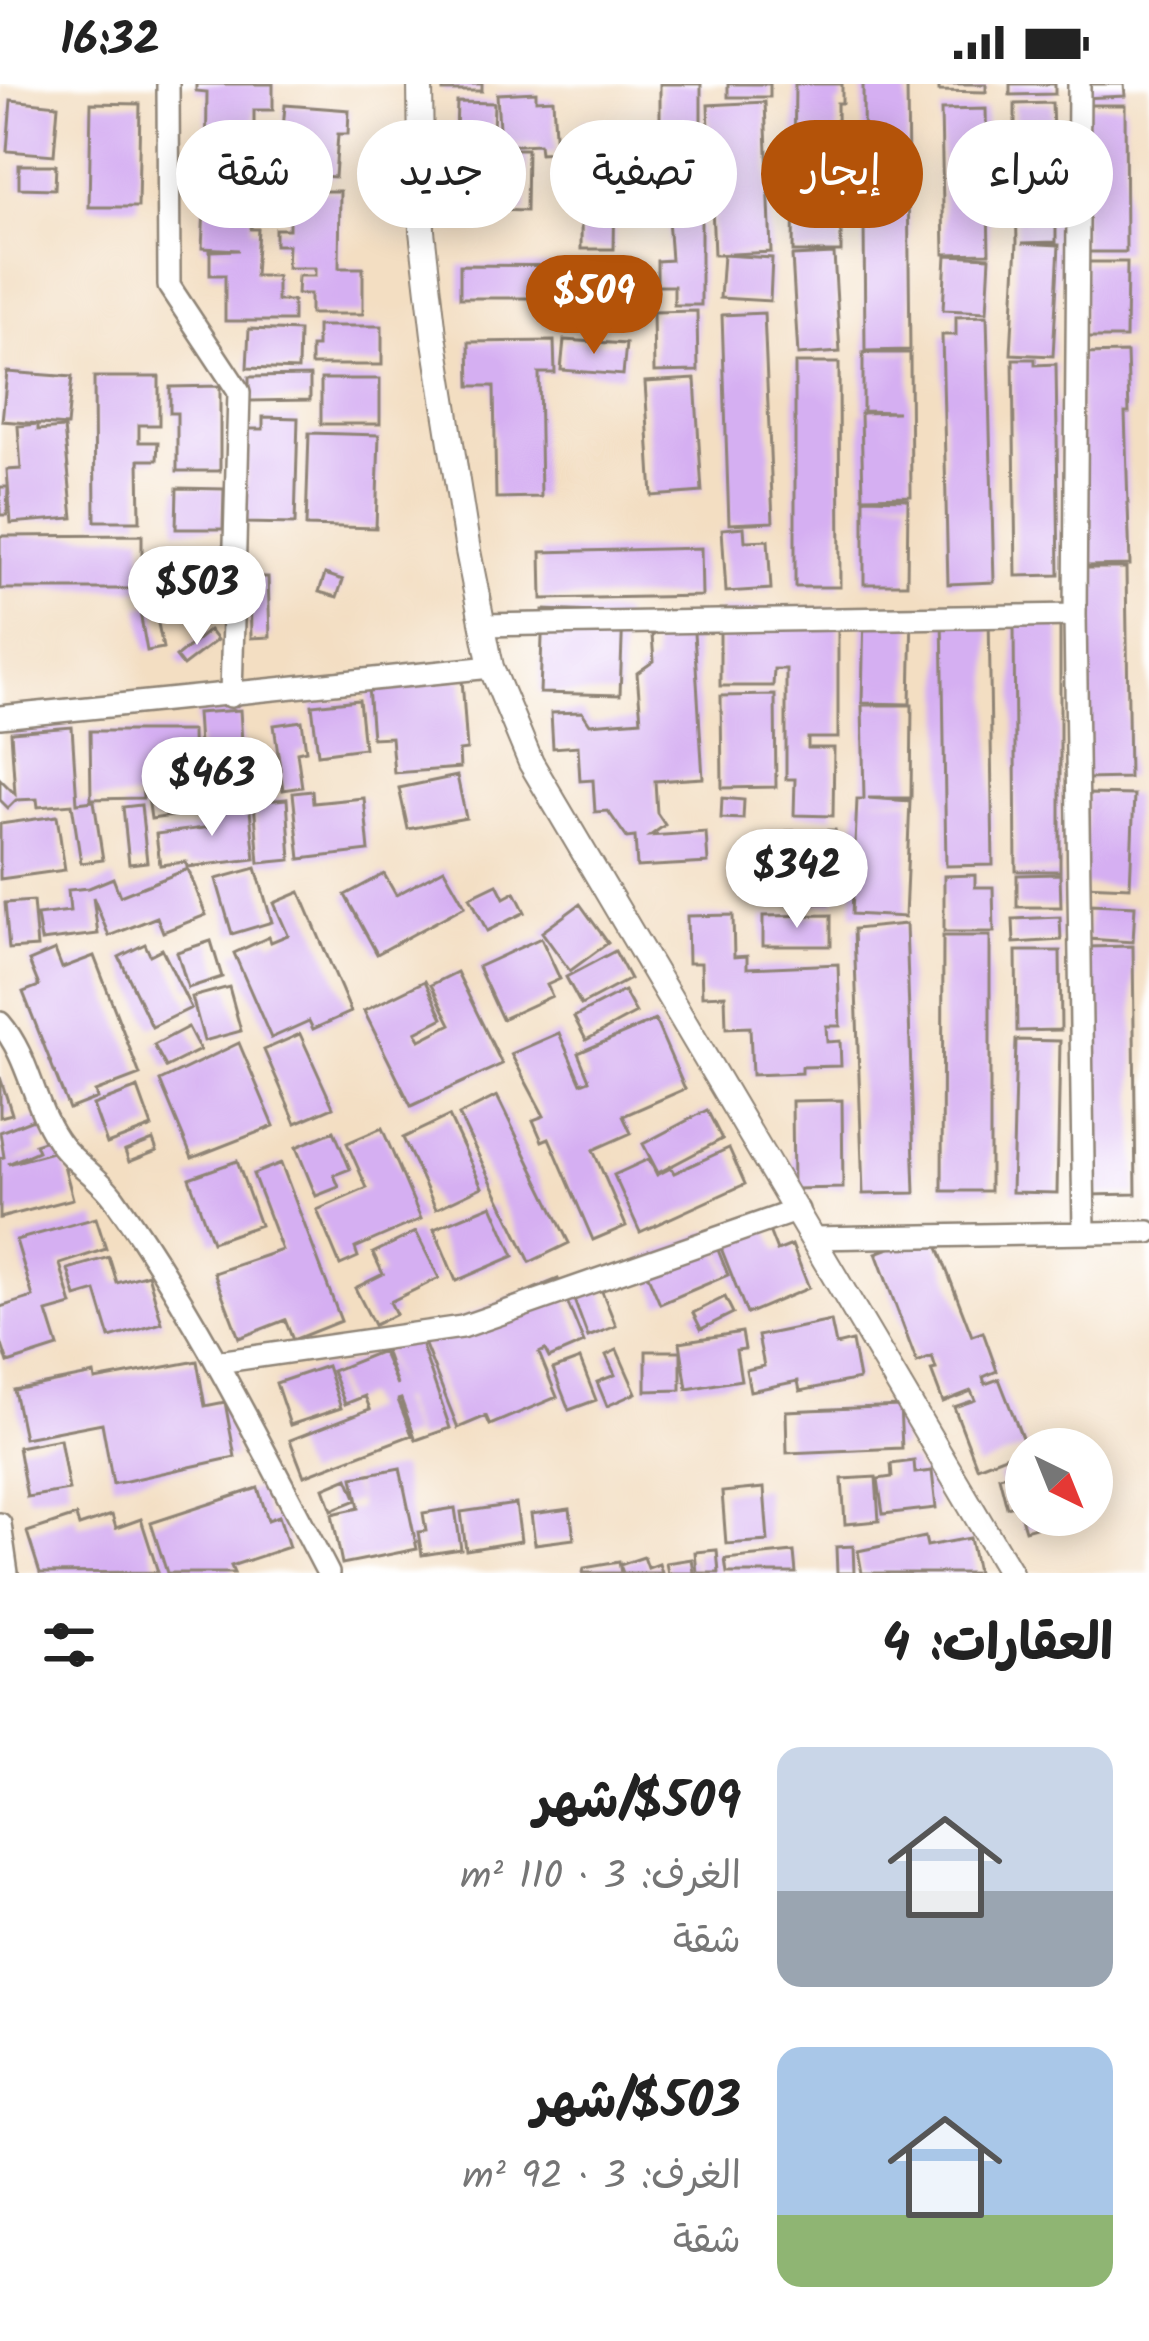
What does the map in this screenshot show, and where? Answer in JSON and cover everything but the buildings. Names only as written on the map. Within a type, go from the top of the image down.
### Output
[{"type":"street","points":[[168,84],[169,286],[239,392],[231,696]]},
{"type":"street","points":[[420,84],[422,231],[434,335],[491,667],[531,763],[1010,1573]]},
{"type":"street","points":[[1079,84],[1075,615],[1084,1232]]},
{"type":"street","points":[[483,626],[1075,615]]},
{"type":"street","points":[[0,717],[491,667]]},
{"type":"street","points":[[0,1024],[24,1063],[54,1133],[111,1193],[218,1362],[328,1573]]},
{"type":"street","points":[[218,1362],[462,1327],[798,1210]]},
{"type":"street","points":[[814,1238],[1149,1232]]},
{"type":"street","points":[[0,1524],[7,1573]]}]
